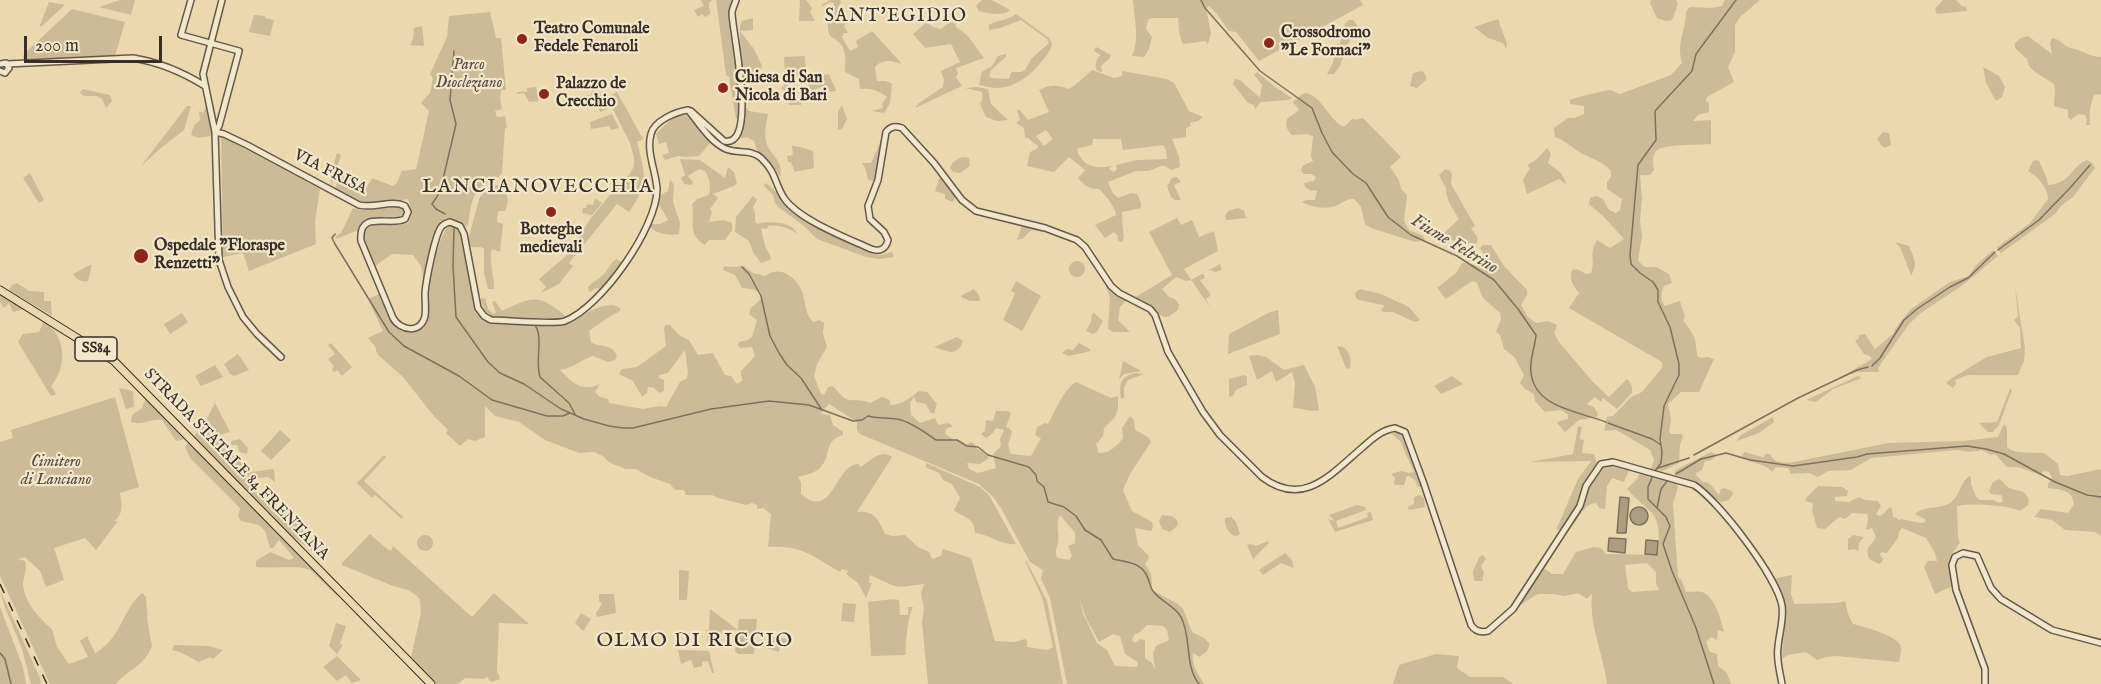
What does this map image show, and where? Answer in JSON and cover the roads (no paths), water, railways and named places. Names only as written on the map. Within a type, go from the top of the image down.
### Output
[{"type":"main road","name":"STRADA STATALE 84 FRENTANA","points":[[0,291],[114,361],[431,684]]},
{"type":"street","points":[[190,0],[181,35],[239,51],[219,126],[215,132]]},
{"type":"street","points":[[222,0],[203,74],[215,132],[219,260],[223,275],[243,317],[257,334],[282,357]]},
{"type":"street","points":[[691,111],[722,140],[730,141],[738,135],[742,108],[732,11],[736,0]]},
{"type":"street","points":[[0,64],[3,63],[8,67],[133,58],[146,60],[191,77],[205,86]]},
{"type":"street","points":[[0,71],[5,73],[8,67]]},
{"type":"street","points":[[191,77],[203,74]]},
{"type":"street","name":"VIA FRISA","points":[[215,132],[247,145],[359,205],[371,207],[398,203],[405,206],[408,212],[405,219],[394,222],[371,221],[362,227],[360,235],[393,318],[401,328],[406,329],[416,327],[423,321],[425,290],[437,234],[443,225],[450,222],[460,226],[464,234],[477,308],[483,316],[491,320],[562,322],[582,310],[622,267],[646,231],[655,207],[657,189],[650,146],[651,134],[658,124],[682,111],[688,110],[713,140],[725,149],[750,152],[759,156],[776,176],[786,200],[821,226],[876,250],[885,248],[887,235],[870,219],[868,206],[878,180],[886,132],[895,126],[902,128],[934,163],[962,200],[976,211],[1045,228],[1070,237],[1085,247],[1111,286],[1150,309],[1155,315],[1168,352],[1203,412],[1220,435],[1262,477],[1279,488],[1299,490],[1312,487],[1323,481],[1379,433],[1395,428],[1405,432],[1471,625],[1477,631],[1488,631],[1513,609],[1580,506],[1587,486],[1601,464],[1613,462],[1694,485],[1724,512],[1774,584],[1782,606],[1777,650],[1782,684]]},
{"type":"street","points":[[1985,684],[1985,669],[1956,590],[1952,565],[1959,554],[1977,556],[1995,593],[2038,623],[2068,636],[2101,643]]},
{"type":"waterway","name":"Fiume Feltrino","points":[[1201,0],[1205,8],[1260,71],[1312,108],[1332,152],[1353,174],[1366,183],[1388,217],[1411,235],[1457,256],[1494,280],[1536,335],[1531,359],[1531,373],[1534,385],[1541,394],[1560,407],[1606,422]]},
{"type":"waterway","points":[[1655,471],[1661,463],[1660,439],[1664,406],[1679,375],[1679,364],[1670,327],[1658,302],[1658,290],[1653,282],[1631,264],[1638,165],[1656,140],[1655,111],[1692,71],[1696,54],[1736,0]]},
{"type":"waterway","points":[[445,214],[432,204],[440,192],[456,124],[450,100],[454,51]]},
{"type":"waterway","points":[[1998,250],[2039,220],[2090,165]]},
{"type":"waterway","points":[[454,227],[453,266],[456,317],[488,362],[500,373],[524,384],[561,409],[609,426],[633,428],[711,409],[769,401],[809,405],[853,421],[862,420],[868,416],[902,420],[936,440],[957,440],[967,446],[978,447],[988,455],[1029,467],[1036,475],[1037,481],[1044,487],[1048,502],[1064,507],[1076,516],[1085,530],[1101,540],[1113,559],[1140,567],[1146,574],[1153,591],[1178,613],[1184,625],[1191,668],[1199,684]]},
{"type":"waterway","points":[[335,234],[332,238],[335,244],[389,332],[404,346],[459,376],[492,400],[547,416],[563,416],[570,413]]},
{"type":"waterway","points":[[1872,366],[1880,358],[1904,320],[1950,287],[1968,278],[1995,252]]},
{"type":"waterway","points":[[742,267],[749,274],[761,296],[770,336],[779,353],[787,365],[801,378],[822,410]]},
{"type":"waterway","points":[[536,327],[539,338],[540,377],[569,403],[575,414]]},
{"type":"waterway","points":[[1694,455],[1798,398],[1868,367]]},
{"type":"waterway","name":"Fiume Feltrino","points":[[1608,423],[1652,439],[1661,445]]},
{"type":"waterway","points":[[1676,474],[1701,459],[1726,453],[1750,460],[1793,466],[1867,454],[1967,446],[2004,454],[2055,482],[2087,495],[2101,497]]},
{"type":"waterway","points":[[1658,468],[1689,458]]},
{"type":"waterway","name":"Fiume Feltrino","points":[[1653,475],[1648,487],[1648,499],[1666,517],[1670,526],[1663,544],[1696,628],[1714,684]]},
{"type":"waterway","points":[[1657,508],[1661,489],[1668,480]]},
{"type":"waterway","points":[[0,653],[5,659],[11,684]]},
{"type":"railway","points":[[0,584],[47,684]]},
{"type":"place","name":"Teatro Comunale Fedele Fenaroli","points":[[522,39]]},
{"type":"place","name":"Crossodromo \"Le Fornaci\"","points":[[1269,43]]},
{"type":"place","name":"Chiesa di San Nicola di Bari","points":[[723,88]]},
{"type":"place","name":"Palazzo de Crecchio","points":[[544,94]]},
{"type":"place","name":"Botteghe medievali","points":[[551,212]]},
{"type":"place","name":"Ospedale \"Floraspe Renzetti\"","points":[[141,256]]},
{"type":"district","name":"SANT'EGIDIO","points":[[896,17]]},
{"type":"district","name":"LANCIANOVECCHIA","points":[[538,188]]},
{"type":"district","name":"OLMO DI RICCIO","points":[[695,642]]},
{"type":"park label","name":"Parco Diocleziano","points":[[469,75]]},
{"type":"park label","name":"Cimitero di Lanciano","points":[[56,472]]}]
